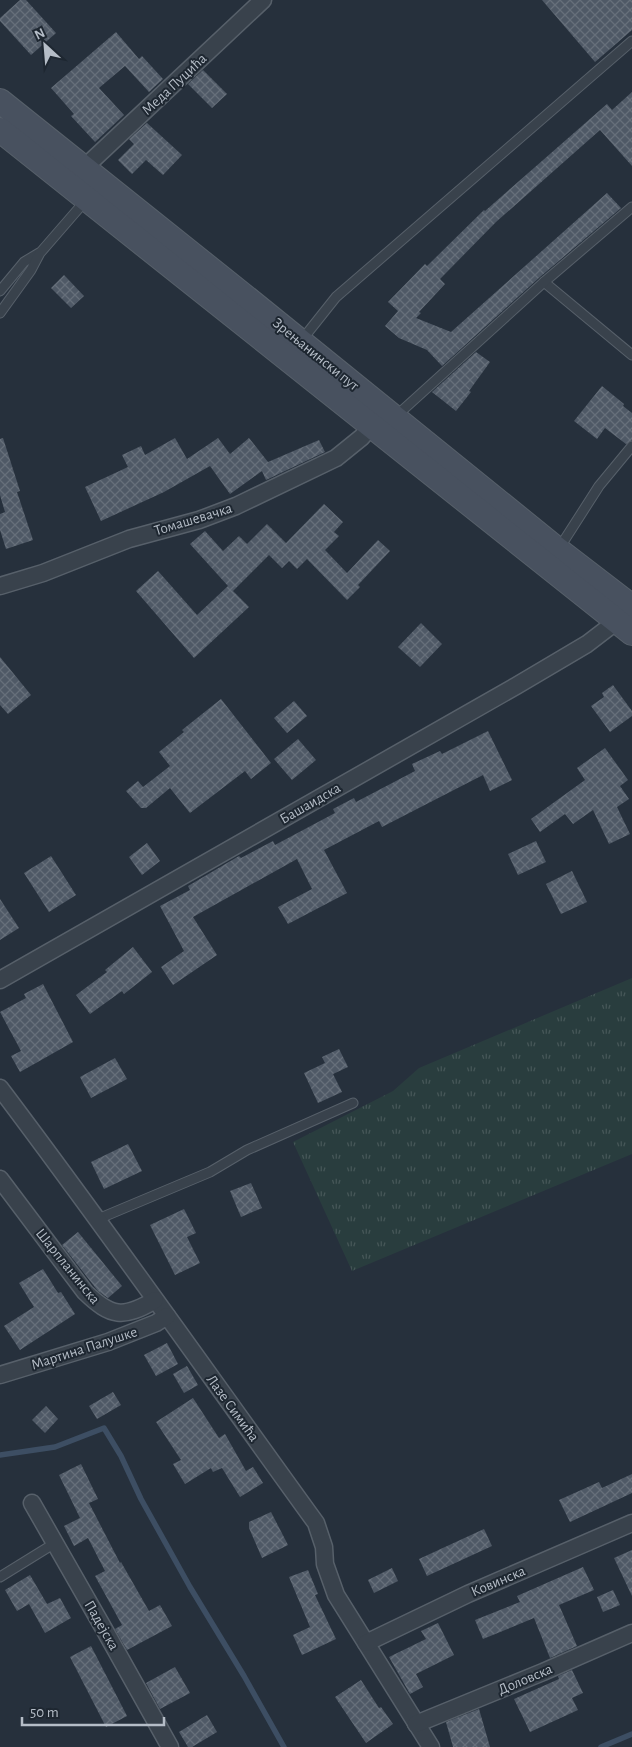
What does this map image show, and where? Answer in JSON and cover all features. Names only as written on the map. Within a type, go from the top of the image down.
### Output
[{"type":"main road","name":"Зрењанински пут","points":[[0,101],[558,550],[627,620]]},
{"type":"main road","name":"Зрењанински пут","points":[[0,130],[372,425],[627,620]]},
{"type":"street","name":"Меда Пуцића","points":[[84,168],[263,0]]},
{"type":"street","name":"Томашевачка","points":[[0,586],[43,573],[129,539],[191,522],[236,506],[336,458],[362,437],[372,425]]},
{"type":"street","name":"Башаидска","points":[[0,980],[516,686],[627,620]]},
{"type":"street","name":"Лазе Симића","points":[[0,1088],[98,1219],[154,1300],[316,1523],[324,1547],[325,1564],[336,1595],[431,1747]]},
{"type":"street","name":"Шарпланинска","points":[[0,1179],[85,1292],[102,1308],[111,1312],[123,1313],[140,1308],[154,1300]]},
{"type":"street","name":"Мартина Палушке","points":[[0,1375],[108,1342],[156,1323],[167,1316]]},
{"type":"street","name":"Падејска","points":[[32,1503],[164,1745]]},
{"type":"street","name":"Ковинска","points":[[366,1643],[468,1594],[632,1523]]},
{"type":"street","name":"Доловска","points":[[416,1724],[632,1633]]},
{"type":"lane","points":[[300,341],[336,297],[632,41]]},
{"type":"lane","points":[[0,313],[31,270],[40,253],[87,199]]},
{"type":"lane","points":[[395,417],[544,282],[632,207]]},
{"type":"lane","points":[[0,291],[24,262],[40,253]]},
{"type":"lane","points":[[544,282],[632,355]]},
{"type":"lane","points":[[558,550],[599,486],[632,446]]},
{"type":"lane","points":[[98,1219],[210,1172],[247,1150],[353,1103]]},
{"type":"lane","points":[[0,1577],[55,1544]]},
{"type":"green space","points":[[632,978],[632,1154],[352,1271],[293,1142],[393,1091],[419,1068]]},
{"type":"building","points":[[20,0],[26,0],[56,33],[31,55],[0,21],[0,18]]},
{"type":"building","points":[[542,0],[632,0],[632,30],[595,62]]},
{"type":"building","points":[[116,32],[139,59],[142,56],[163,79],[149,92],[125,66],[99,88],[124,115],[95,142],[71,116],[74,114],[51,88]]},
{"type":"building","points":[[203,70],[227,94],[212,108],[188,84]]},
{"type":"building","points":[[632,92],[632,166],[600,130],[496,222],[440,279],[445,284],[419,312],[421,313],[416,318],[451,332],[607,193],[621,208],[540,277],[442,366],[427,350],[399,338],[385,326],[398,311],[388,302],[425,264],[427,266],[484,210],[607,104],[612,110]]},
{"type":"building","points":[[147,123],[182,155],[163,175],[146,160],[132,174],[118,160],[134,144],[129,139]]},
{"type":"building","points":[[64,275],[84,296],[71,308],[51,288]]},
{"type":"building","points":[[476,352],[490,362],[456,411],[432,392]]},
{"type":"building","points":[[602,386],[632,413],[632,440],[626,444],[605,428],[597,439],[574,421]]},
{"type":"building","points":[[3,438],[20,491],[17,492],[33,540],[6,549],[0,530],[0,514],[5,512],[0,495],[0,439]]},
{"type":"building","points":[[175,438],[187,459],[218,438],[230,454],[249,438],[268,462],[319,440],[325,452],[266,480],[262,471],[230,494],[210,466],[164,492],[101,521],[85,487],[128,467],[122,455],[141,446],[145,455]]},
{"type":"building","points":[[324,504],[343,522],[334,532],[339,536],[325,550],[347,573],[378,540],[390,551],[358,585],[360,587],[347,600],[307,559],[297,569],[289,561],[282,568],[269,555],[233,591],[249,607],[194,658],[136,591],[158,571],[197,615],[228,586],[190,544],[205,531],[223,551],[239,536],[247,544],[267,524],[286,543]]},
{"type":"building","points":[[421,623],[442,644],[420,667],[398,647]]},
{"type":"building","points":[[0,657],[31,695],[8,714],[0,705]]},
{"type":"building","points":[[613,685],[632,711],[632,716],[610,732],[591,706],[604,697],[602,693]]},
{"type":"building","points":[[221,699],[271,763],[251,779],[245,771],[190,813],[170,788],[146,808],[141,808],[126,791],[138,781],[143,787],[170,766],[159,752],[184,732],[182,730]]},
{"type":"building","points":[[294,701],[307,716],[287,733],[274,718]]},
{"type":"building","points":[[488,731],[512,780],[490,791],[483,775],[382,827],[379,821],[324,850],[347,893],[288,924],[278,907],[312,889],[297,859],[193,917],[217,955],[173,985],[161,967],[184,951],[160,906],[190,890],[188,886],[239,856],[241,858],[273,841],[275,845],[335,813],[333,809],[354,798],[356,802],[415,771],[412,764],[440,751],[442,754]]},
{"type":"building","points":[[298,739],[316,760],[292,780],[274,759]]},
{"type":"building","points":[[605,748],[628,780],[620,786],[629,799],[617,807],[630,834],[609,844],[593,810],[573,824],[565,814],[540,832],[531,819],[585,780],[577,768]]},
{"type":"building","points":[[536,841],[546,862],[518,875],[508,854]]},
{"type":"building","points":[[147,843],[160,861],[142,875],[129,857]]},
{"type":"building","points":[[51,856],[76,895],[49,912],[24,873]]},
{"type":"building","points":[[572,871],[587,902],[561,914],[546,884]]},
{"type":"building","points":[[0,899],[19,928],[0,940]]},
{"type":"building","points":[[133,947],[152,972],[124,994],[122,991],[90,1014],[76,995],[107,972],[105,970]]},
{"type":"building","points":[[43,984],[73,1042],[20,1072],[11,1056],[21,1051],[0,1012],[26,998],[24,994]]},
{"type":"building","points":[[339,1049],[348,1067],[333,1074],[342,1092],[318,1103],[304,1073],[325,1063],[322,1057]]},
{"type":"building","points":[[115,1058],[127,1079],[91,1098],[80,1077]]},
{"type":"building","points":[[128,1144],[142,1171],[104,1189],[91,1162]]},
{"type":"building","points":[[251,1183],[262,1208],[241,1217],[230,1191]]},
{"type":"building","points":[[184,1209],[196,1233],[187,1237],[200,1263],[175,1275],[150,1225]]},
{"type":"building","points":[[78,1232],[122,1286],[108,1298],[98,1291],[62,1245]]},
{"type":"building","points":[[43,1269],[58,1293],[61,1292],[75,1314],[20,1350],[4,1326],[34,1307],[19,1283]]},
{"type":"building","points":[[167,1343],[178,1364],[156,1376],[144,1355]]},
{"type":"building","points":[[187,1366],[198,1385],[184,1393],[173,1374]]},
{"type":"building","points":[[113,1392],[121,1405],[97,1419],[89,1406]]},
{"type":"building","points":[[193,1398],[219,1438],[225,1434],[246,1471],[253,1467],[263,1483],[240,1497],[222,1468],[213,1472],[211,1468],[185,1484],[173,1464],[181,1460],[156,1422]]},
{"type":"building","points":[[46,1406],[58,1419],[45,1433],[32,1420]]},
{"type":"building","points":[[81,1464],[98,1499],[89,1503],[120,1563],[149,1611],[160,1605],[172,1626],[127,1650],[115,1629],[122,1625],[95,1576],[105,1571],[88,1538],[74,1546],[64,1526],[80,1518],[59,1475]]},
{"type":"building","points":[[632,1474],[632,1493],[570,1522],[559,1500],[599,1482],[602,1488]]},
{"type":"building","points":[[271,1512],[288,1545],[262,1558],[249,1528],[249,1522]]},
{"type":"building","points":[[484,1529],[492,1546],[427,1576],[419,1559]]},
{"type":"building","points":[[632,1550],[632,1596],[614,1558]]},
{"type":"building","points":[[583,1567],[594,1590],[559,1605],[577,1646],[550,1658],[534,1618],[483,1639],[475,1620],[520,1602],[517,1596]]},
{"type":"building","points":[[392,1568],[398,1581],[374,1593],[368,1580]]},
{"type":"building","points":[[308,1570],[318,1594],[315,1595],[336,1639],[302,1655],[293,1635],[310,1627],[289,1577]]},
{"type":"building","points":[[30,1575],[47,1604],[60,1598],[71,1618],[45,1633],[29,1604],[17,1611],[5,1590]]},
{"type":"building","points":[[613,1590],[620,1605],[603,1612],[597,1597]]},
{"type":"building","points":[[438,1623],[454,1655],[416,1674],[423,1687],[410,1694],[389,1657],[426,1639],[421,1631]]},
{"type":"building","points":[[91,1646],[127,1716],[106,1727],[70,1657]]},
{"type":"building","points":[[175,1667],[190,1693],[160,1709],[146,1683]]},
{"type":"building","points":[[572,1670],[583,1693],[572,1698],[578,1710],[530,1732],[514,1699],[559,1679],[558,1676]]},
{"type":"building","points":[[361,1680],[379,1708],[381,1707],[393,1724],[366,1743],[335,1697]]},
{"type":"building","points":[[479,1709],[490,1747],[453,1747],[446,1722]]},
{"type":"building","points":[[207,1715],[217,1732],[192,1747],[188,1747],[179,1732]]},
{"type":"waterway","points":[[0,1455],[55,1447],[104,1428],[121,1456],[141,1499],[190,1587],[284,1747]]},
{"type":"waterway","points":[[601,1747],[632,1734]]}]
